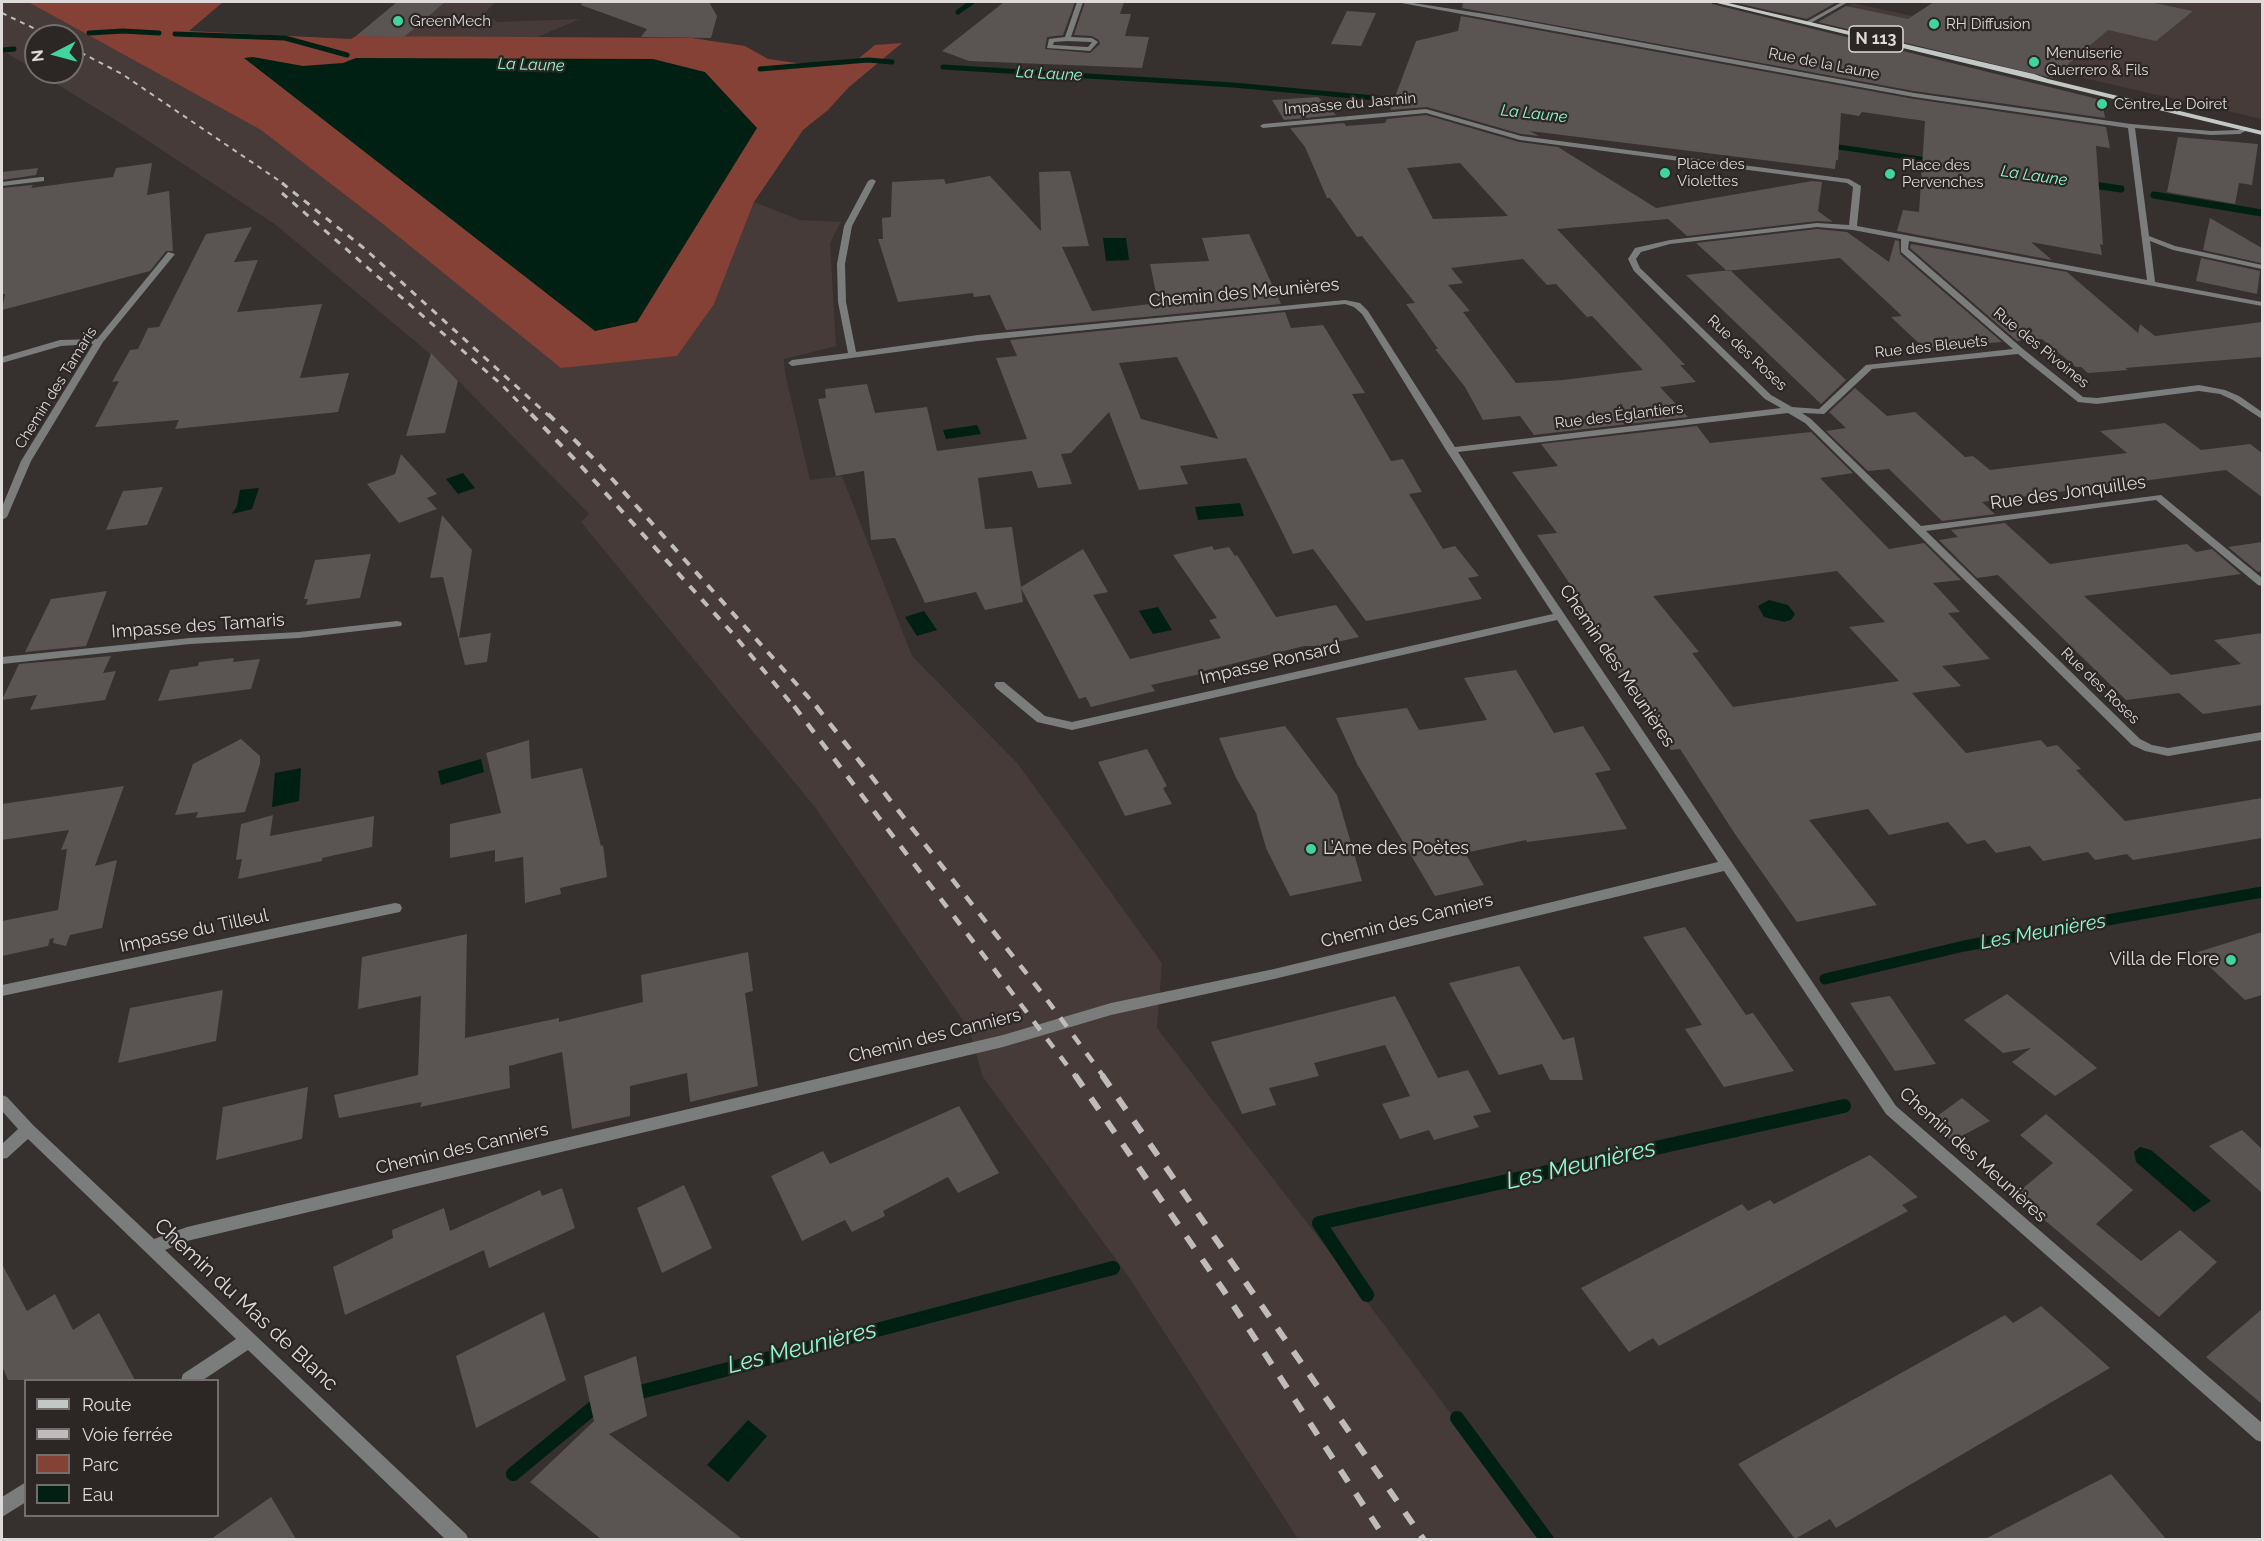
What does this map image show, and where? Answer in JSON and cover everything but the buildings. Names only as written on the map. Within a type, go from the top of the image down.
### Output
[{"type":"main road","name":"N 113","points":[[1717,2],[2085,90],[2248,127],[2262,127]]},
{"type":"main road","name":"N 113","points":[[2034,76],[2041,75],[2101,88],[2248,127],[2262,133]]},
{"type":"main road","name":"N 113","points":[[2085,90],[2101,88]]},
{"type":"street","points":[[1067,39],[1080,2]]},
{"type":"street","name":"Rue de la Laune","points":[[1399,2],[1914,94],[2131,126],[2211,133],[2240,132],[2248,127]]},
{"type":"street","points":[[1807,23],[1845,2]]},
{"type":"street","points":[[1067,39],[1092,40],[1095,42],[1090,49],[1049,47],[1051,40],[1067,39]]},
{"type":"street","name":"Impasse du Jasmin","points":[[1263,126],[1426,111],[1520,138],[1849,181],[1857,186],[1853,228]]},
{"type":"street","points":[[2131,126],[2151,283]]},
{"type":"street","points":[[2,184],[41,179]]},
{"type":"street","points":[[852,353],[842,302],[841,264],[848,226],[872,181]]},
{"type":"street","name":"Rue des Roses","points":[[2262,304],[1853,228],[1817,225],[1651,246],[1634,254],[1633,264],[1768,397],[1808,421],[2136,742],[2149,748],[2168,752],[2262,736]]},
{"type":"street","points":[[2145,237],[2173,248],[2262,267]]},
{"type":"street","name":"Rue des Pivoines","points":[[1905,238],[1904,250],[2020,351],[2081,400],[2097,401],[2199,388],[2222,392],[2236,398],[2262,416]]},
{"type":"street","points":[[2147,248],[2173,248]]},
{"type":"street","name":"Chemin des Tamaris","points":[[2,517],[26,461],[99,341],[171,254]]},
{"type":"street","name":"Chemin des Meunières","points":[[792,363],[852,353],[978,338],[1345,302],[1357,305],[1365,313],[1451,450],[1560,616],[1891,1110],[2262,1434]]},
{"type":"street","points":[[2,360],[60,343],[99,341]]},
{"type":"street","name":"Rue des Bleuets","points":[[1790,410],[1821,412],[1869,368],[2020,351]]},
{"type":"street","name":"Rue des Églantiers","points":[[1451,450],[1790,410]]},
{"type":"street","name":"Rue des Jonquilles","points":[[1920,529],[2158,497],[2262,583]]},
{"type":"street","name":"Impasse Ronsard","points":[[1000,685],[1041,719],[1072,726],[1560,616]]},
{"type":"street","name":"Impasse des Tamaris","points":[[2,661],[190,641],[299,635],[397,624]]},
{"type":"street","name":"Chemin des Canniers","points":[[153,1247],[187,1234],[1003,1041],[1111,1009],[1274,974],[1727,865]]},
{"type":"street","name":"Impasse du Tilleul","points":[[2,991],[395,908]]},
{"type":"street","name":"Chemin du Mas de Blanc","points":[[2,1101],[28,1130],[460,1539]]},
{"type":"street","points":[[2,1153],[28,1130]]},
{"type":"street","points":[[190,1379],[250,1339]]},
{"type":"street","points":[[2,1508],[24,1492]]},
{"type":"shaded area","points":[[2,2],[28,2],[68,24],[24,24],[24,64],[2,50]]},
{"type":"shaded area","points":[[398,2],[495,2],[485,13],[497,22],[580,19],[535,38],[356,36]]},
{"type":"shaded area","points":[[1934,2],[2262,2],[2262,119],[1827,19],[1853,3],[1912,16]]},
{"type":"shaded area","points":[[84,33],[261,130],[388,228],[714,304],[754,202],[800,220],[841,222],[830,243],[836,346],[784,359],[785,373],[810,480],[842,476],[912,656],[1018,764],[1162,963],[1157,1028],[1325,1246],[1545,1539],[1298,1539],[1128,1276],[983,1077],[969,1029],[814,806],[581,522],[589,514],[441,363],[276,225],[127,127],[57,84],[84,84]]},
{"type":"green space","points":[[28,2],[223,2],[189,31],[351,39],[356,36],[692,38],[745,46],[768,59],[797,63],[830,63],[858,59],[875,45],[902,43],[849,87],[828,110],[803,130],[754,202],[714,304],[677,356],[561,368],[388,228],[261,130],[84,33],[84,24],[68,24]]},
{"type":"water","points":[[253,57],[303,66],[343,63],[356,58],[653,59],[705,72],[757,128],[637,322],[595,331],[244,58]]},
{"type":"water","points":[[1103,238],[1126,238],[1129,260],[1106,261]]},
{"type":"water","points":[[977,425],[981,434],[946,439],[943,430]]},
{"type":"water","points":[[463,473],[475,488],[458,494],[446,479]]},
{"type":"water","points":[[259,488],[252,509],[232,514],[237,506],[240,490]]},
{"type":"water","points":[[1240,503],[1244,516],[1198,520],[1195,507]]},
{"type":"water","points":[[1769,600],[1788,605],[1795,614],[1791,620],[1784,622],[1764,617],[1758,606]]},
{"type":"water","points":[[1158,607],[1172,630],[1153,634],[1139,611]]},
{"type":"water","points":[[924,611],[937,630],[917,636],[905,617]]},
{"type":"water","points":[[481,759],[484,772],[441,785],[438,771]]},
{"type":"water","points":[[301,768],[299,801],[272,807],[275,773]]},
{"type":"water","points":[[2140,1147],[2151,1150],[2211,1201],[2194,1212],[2136,1162],[2134,1152]]},
{"type":"water","points":[[748,1420],[767,1436],[728,1482],[707,1465]]},
{"type":"waterway","points":[[958,12],[972,2]]},
{"type":"waterway","name":"La Laune","points":[[89,33],[123,31],[159,33]]},
{"type":"waterway","name":"La Laune","points":[[175,34],[285,38],[347,55]]},
{"type":"waterway","name":"La Laune","points":[[2,50],[14,49]]},
{"type":"waterway","name":"La Laune","points":[[760,69],[868,60],[892,62]]},
{"type":"waterway","name":"La Laune","points":[[943,67],[1233,85],[1407,101]]},
{"type":"waterway","name":"La Laune","points":[[1825,145],[1934,161]]},
{"type":"waterway","name":"La Laune","points":[[2086,184],[2121,189]]},
{"type":"waterway","name":"La Laune","points":[[2154,195],[2262,213]]},
{"type":"waterway","name":"Les Meunières","points":[[1825,979],[1964,946],[2262,892]]},
{"type":"waterway","name":"Les Meunières","points":[[1367,1295],[1319,1223],[1844,1106]]},
{"type":"waterway","name":"Les Meunières","points":[[629,1395],[1113,1268]]},
{"type":"waterway","name":"Les Meunières","points":[[513,1474],[593,1408],[603,1405]]},
{"type":"waterway","points":[[1457,1418],[1547,1540]]},
{"type":"railway","points":[[2,13],[25,24]]},
{"type":"railway","points":[[84,54],[122,74],[284,184]]},
{"type":"railway","points":[[282,183],[365,249],[549,416]]},
{"type":"railway","points":[[282,193],[502,385],[532,416]]},
{"type":"railway","points":[[531,414],[734,635],[795,708]]},
{"type":"railway","points":[[548,414],[596,461],[818,708]]},
{"type":"railway","points":[[794,706],[1076,1077]]},
{"type":"railway","points":[[816,706],[1045,997],[1104,1077]]},
{"type":"railway","points":[[1075,1075],[1224,1291],[1386,1540]]},
{"type":"railway","points":[[1102,1075],[1424,1540]]},
{"type":"place","name":"GreenMech","points":[[398,21]]},
{"type":"place","name":"RH Diffusion","points":[[1934,24]]},
{"type":"place","name":"Menuiserie Guerrero & Fils","points":[[2034,62]]},
{"type":"place","name":"Centre Le Doiret","points":[[2102,104]]},
{"type":"place","name":"Place des Violettes","points":[[1665,173]]},
{"type":"place","name":"Place des Pervenches","points":[[1890,174]]},
{"type":"place","name":"L’Ame des Poètes","points":[[1311,849]]},
{"type":"place","name":"Villa de Flore","points":[[2231,960]]}]
